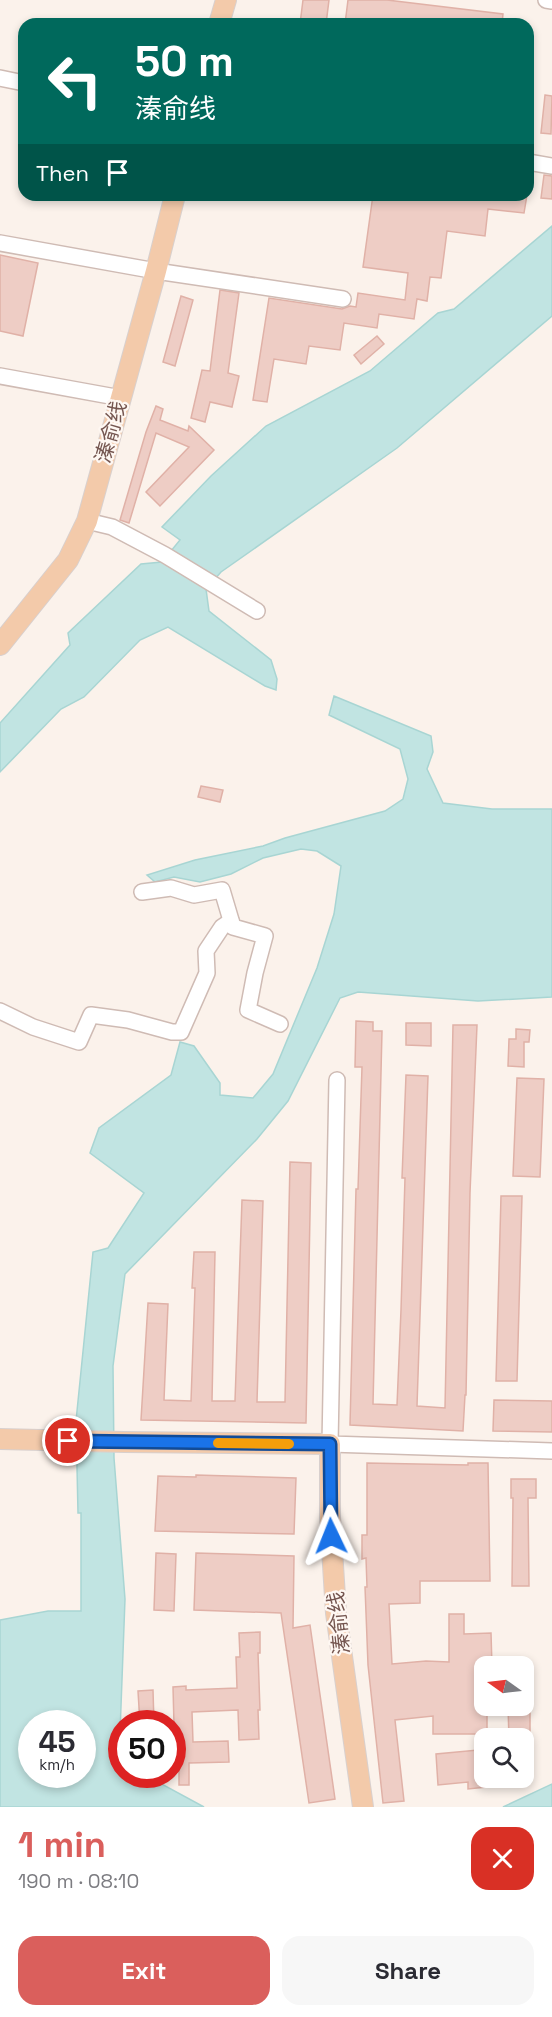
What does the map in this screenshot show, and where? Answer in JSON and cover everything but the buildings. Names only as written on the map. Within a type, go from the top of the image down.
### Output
[{"type":"main road","points":[[221,18],[226,0]]},
{"type":"main road","name":"溱俞线","points":[[0,645],[68,560],[87,521],[174,201]]},
{"type":"main road","points":[[0,1439],[330,1444]]},
{"type":"main road","name":"溱俞线","points":[[330,1444],[330,1517],[336,1613],[363,1804]]},
{"type":"street","points":[[546,0],[552,1]]},
{"type":"street","points":[[0,78],[18,82]]},
{"type":"street","points":[[534,163],[552,166]]},
{"type":"street","points":[[0,243],[156,271],[343,299]]},
{"type":"street","points":[[0,376],[121,398]]},
{"type":"street","points":[[87,521],[112,527],[165,555],[257,611]]},
{"type":"street","points":[[142,892],[171,888],[194,895],[222,890],[233,927],[265,936],[248,1010],[280,1024]]},
{"type":"street","points":[[0,1011],[33,1027],[79,1041],[91,1015],[128,1020],[172,1032],[181,1032],[207,973],[206,951],[222,927],[231,921]]},
{"type":"street","points":[[338,1080],[330,1444],[552,1451]]},
{"type":"water","points":[[552,226],[552,316],[397,448],[221,572],[206,589],[209,611],[271,660],[277,679],[276,690],[265,686],[168,627],[140,640],[84,697],[61,709],[0,772],[0,723],[70,645],[68,633],[141,564],[162,562],[180,540],[162,527],[211,476],[266,426],[370,371],[438,313],[454,309]]},
{"type":"water","points":[[334,696],[431,736],[433,752],[427,769],[443,803],[492,809],[552,809],[552,997],[478,1001],[358,992],[340,998],[288,1101],[257,1139],[125,1274],[113,1366],[114,1458],[125,1599],[121,1710],[108,1710],[108,1788],[169,1788],[204,1807],[0,1807],[0,1620],[48,1611],[81,1611],[81,1513],[78,1513],[76,1421],[93,1252],[108,1248],[144,1193],[90,1153],[99,1128],[171,1075],[180,1042],[194,1046],[220,1083],[220,1095],[253,1098],[273,1074],[317,968],[334,914],[341,866],[317,851],[301,849],[263,858],[231,874],[200,882],[174,877],[155,882],[147,875],[195,860],[263,846],[385,811],[403,799],[408,779],[400,749],[329,715]]},
{"type":"water","points":[[552,1784],[552,1807],[503,1807]]},
{"type":"slow traffic","points":[[218,1443],[289,1444]]},
{"type":"route","points":[[68,1441],[330,1444],[331,1536]]}]
